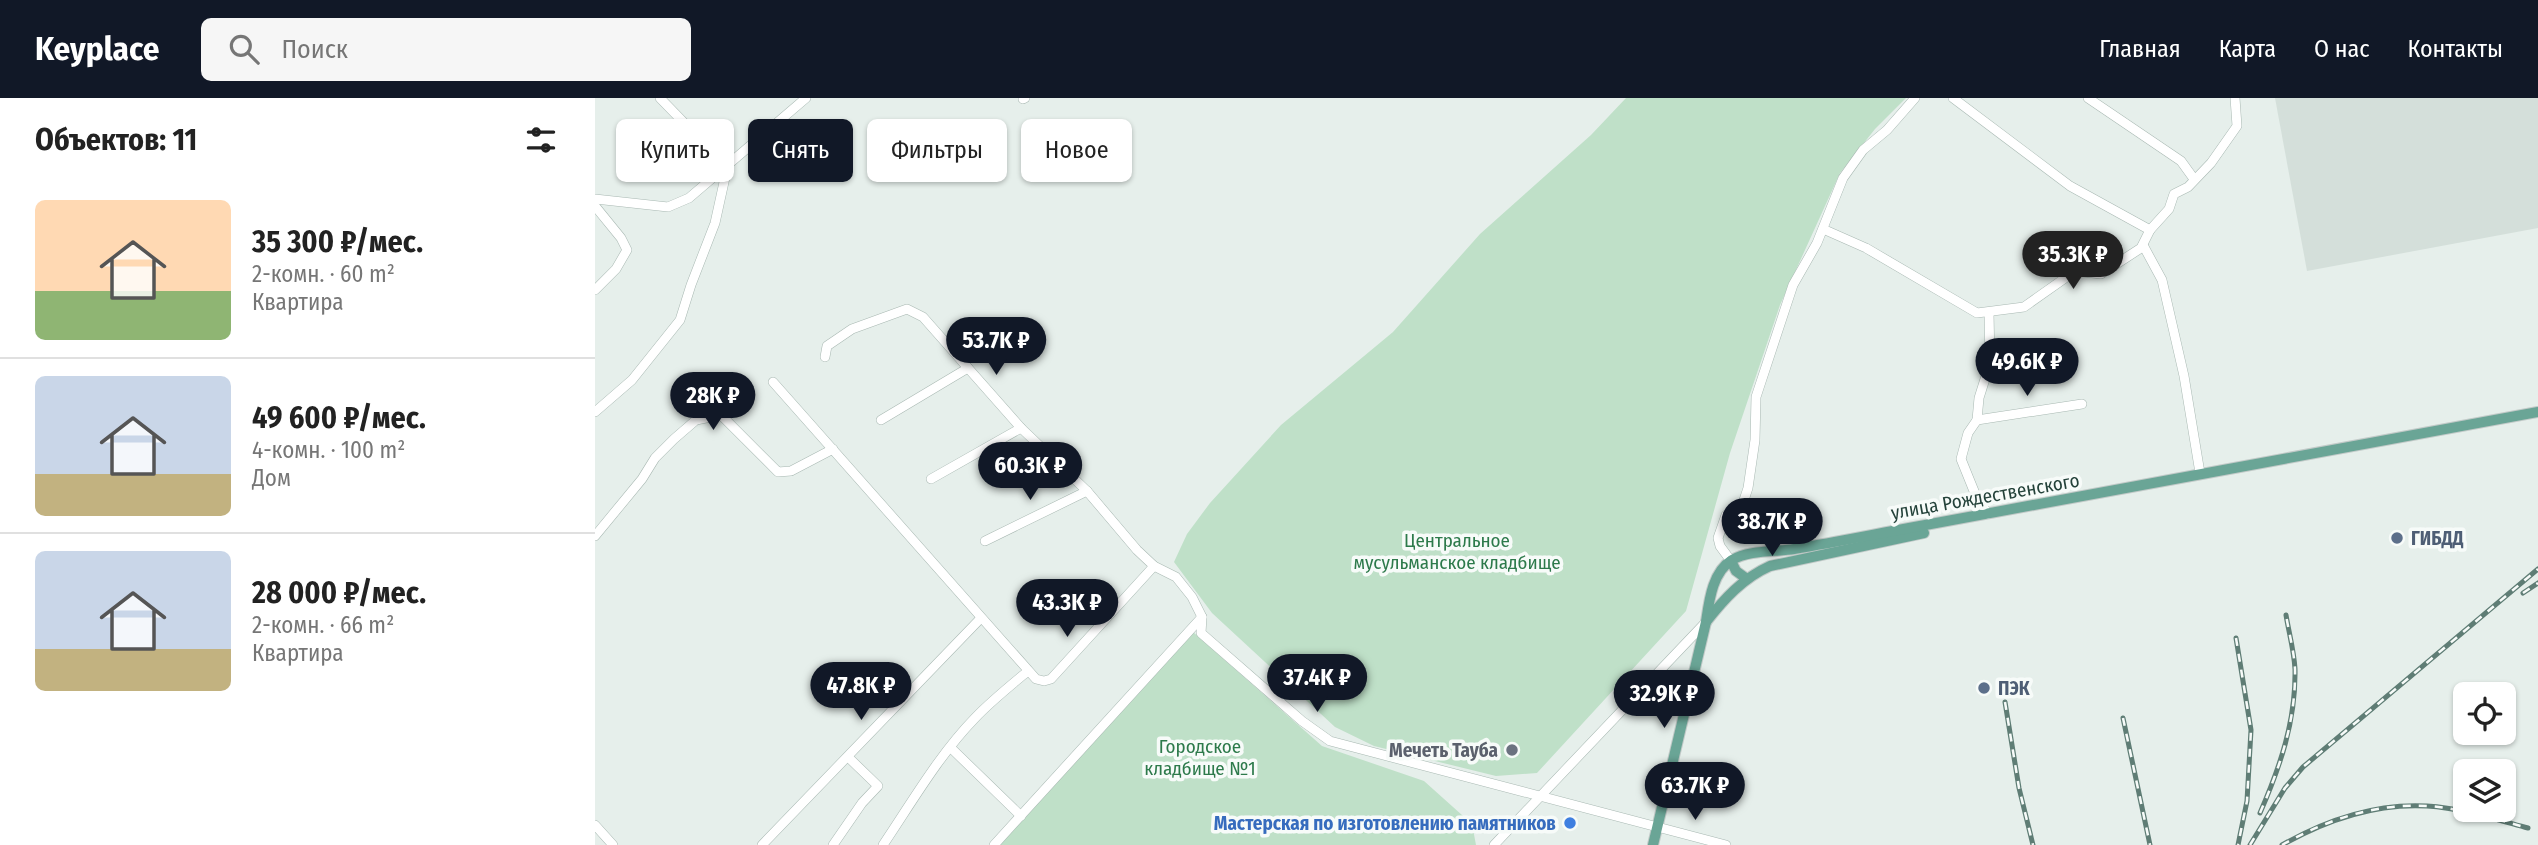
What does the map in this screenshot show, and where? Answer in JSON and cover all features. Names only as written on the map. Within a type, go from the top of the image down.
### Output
[{"type":"main road","name":"улица Рождественского","points":[[1731,561],[1748,555],[1792,550],[2025,509],[2200,473],[2538,412]]},
{"type":"main road","points":[[1706,622],[1721,603],[1752,576],[1770,566],[2025,509]]},
{"type":"main road","points":[[1748,555],[1759,566],[1752,576]]},
{"type":"main road","points":[[1653,845],[1706,622],[1710,595],[1719,576],[1731,561],[1736,571],[1752,576]]},
{"type":"street","points":[[660,98],[681,119]]},
{"type":"street","points":[[734,159],[806,98]]},
{"type":"street","points":[[1731,561],[1720,546],[1719,538],[1726,515],[1743,503],[1748,488],[1755,440],[1756,397],[1793,285],[1823,229],[1843,178],[1863,150],[1887,130],[1915,98]]},
{"type":"street","points":[[1953,98],[2070,186],[2150,230]]},
{"type":"street","points":[[2088,98],[2181,161],[2194,179]]},
{"type":"street","points":[[1823,229],[1866,248],[1977,313],[2024,307],[2075,271],[2101,274],[2141,248],[2150,230],[2169,209],[2174,194],[2188,187],[2211,163],[2237,126],[2235,98]]},
{"type":"street","points":[[595,199],[668,207],[689,198],[707,182]]},
{"type":"street","points":[[595,412],[632,380],[680,320],[715,223],[723,182]]},
{"type":"street","points":[[595,206],[621,238],[627,250],[616,269],[595,290]]},
{"type":"street","points":[[2143,245],[2162,279],[2184,376],[2200,473]]},
{"type":"street","points":[[825,357],[827,346],[852,329],[907,309],[923,317],[1021,428],[1087,491],[1137,550],[1154,566],[1176,577],[1192,597],[1202,617],[1201,633],[1302,721],[1329,741],[1726,845]]},
{"type":"street","points":[[1989,312],[1990,363],[1979,398],[1976,420],[1968,433],[1961,459],[1976,496],[1989,514]]},
{"type":"street","points":[[881,420],[968,368]]},
{"type":"street","points":[[773,382],[1036,679],[1051,679],[1154,566]]},
{"type":"street","points":[[1976,420],[2082,404]]},
{"type":"street","points":[[595,536],[623,504],[655,458],[696,421],[721,415],[778,472],[791,471],[833,449]]},
{"type":"street","points":[[931,479],[1021,428]]},
{"type":"street","points":[[985,541],[1087,491]]},
{"type":"street","points":[[994,845],[1202,617]]},
{"type":"street","points":[[762,845],[981,618]]},
{"type":"street","points":[[1494,845],[1706,622]]},
{"type":"street","points":[[883,845],[976,717],[1028,671]]},
{"type":"street","points":[[951,748],[1021,816]]},
{"type":"street","points":[[834,845],[862,803],[878,786],[848,757]]},
{"type":"street","points":[[595,825],[613,845]]},
{"type":"shaded area","points":[[2275,98],[2538,98],[2538,228],[2307,271]]},
{"type":"green space","name":"Центральное мусульманское кладбище","points":[[1626,98],[1906,98],[1875,129],[1840,173],[1780,305],[1730,453],[1686,611],[1537,773],[1496,776],[1374,746],[1335,727],[1212,613],[1174,562],[1187,534],[1210,503],[1281,425],[1393,332],[1480,234],[1591,135]]},
{"type":"green space","name":"Городское кладбище №1","points":[[1193,632],[1322,746],[1424,781],[1472,824],[1476,845],[998,845]]},
{"type":"railway","points":[[2250,845],[2285,788],[2303,767],[2538,569]]},
{"type":"railway","points":[[2523,593],[2538,583]]},
{"type":"railway","points":[[2260,813],[2280,761],[2293,707],[2295,669],[2286,615]]},
{"type":"railway","points":[[2236,638],[2251,730],[2247,801],[2238,845]]},
{"type":"railway","points":[[2005,702],[2019,788],[2033,845]]},
{"type":"railway","points":[[2123,718],[2150,845]]},
{"type":"railway","points":[[2282,845],[2334,821],[2389,807],[2427,806],[2452,809],[2528,828]]},
{"type":"place","name":"ГИБДД","points":[[2397,538]]},
{"type":"place","name":"ПЭК","points":[[1984,688]]},
{"type":"place","name":"Мечеть Тауба","points":[[1512,750]]},
{"type":"place","name":"Мастерская по изготовлению памятников","points":[[1570,823]]}]
